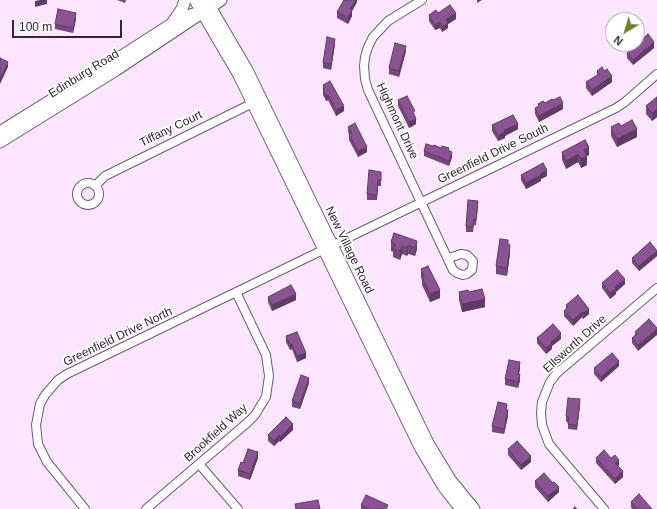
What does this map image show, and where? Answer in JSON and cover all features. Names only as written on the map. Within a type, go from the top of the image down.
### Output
[{"type":"main road","points":[[172,23],[182,9],[185,0]]},
{"type":"main road","name":"New Village Road","points":[[196,0],[207,6],[238,75],[257,100],[328,247],[420,447],[443,486],[461,509]]},
{"type":"main road","name":"Edinburg Road","points":[[0,132],[111,64],[172,23],[221,0]]},
{"type":"main road","name":"Edinburg Road","points":[[0,142],[187,24],[207,6]]},
{"type":"main road","name":"New Village Road","points":[[328,247],[428,443],[451,481],[474,509]]},
{"type":"street","name":"Highmont Drive","points":[[422,0],[388,21],[373,37],[368,47],[364,66],[365,79],[368,90],[449,258]]},
{"type":"street","name":"Greenfield Drive South","points":[[328,247],[616,108],[657,74]]},
{"type":"street","name":"Tiffany Court","points":[[95,186],[105,176],[257,100]]},
{"type":"street","name":"Greenfield Drive North","points":[[85,509],[47,462],[38,444],[36,425],[37,414],[45,395],[55,383],[67,374],[328,247]]},
{"type":"street","name":"Ellsworth Drive","points":[[604,509],[549,444],[542,425],[542,402],[550,382],[558,373],[657,288]]},
{"type":"street","name":"Brookfield Way","points":[[146,509],[255,415],[261,407],[268,387],[269,371],[266,355],[236,292]]},
{"type":"street","points":[[199,464],[238,509]]},
{"type":"building","points":[[344,0],[356,0],[350,9],[352,10],[348,18],[337,12]]},
{"type":"building","points":[[450,5],[456,13],[446,19],[448,23],[442,27],[440,22],[435,25],[429,15],[436,10],[438,13]]},
{"type":"building","points":[[58,9],[76,13],[73,28],[55,24]]},
{"type":"building","points":[[648,34],[654,42],[645,50],[645,37]]},
{"type":"building","points":[[327,37],[335,39],[331,64],[323,63]]},
{"type":"building","points":[[395,43],[406,46],[399,71],[389,68]]},
{"type":"building","points":[[628,52],[642,52],[633,60],[627,53]]},
{"type":"building","points":[[0,58],[8,62],[0,79]]},
{"type":"building","points":[[602,67],[604,71],[607,69],[612,76],[592,90],[586,82],[599,74],[597,71]]},
{"type":"building","points":[[330,81],[344,106],[336,110],[323,89],[325,88],[323,85]]},
{"type":"building","points":[[407,96],[415,111],[413,112],[416,119],[409,122],[398,100]]},
{"type":"building","points":[[560,97],[563,103],[539,116],[535,108],[539,106],[538,104],[543,101],[545,103]]},
{"type":"building","points":[[657,97],[657,109],[652,113],[646,106]]},
{"type":"building","points":[[513,115],[518,124],[504,130],[505,132],[498,136],[492,125]]},
{"type":"building","points":[[632,120],[637,129],[617,139],[611,127],[619,123],[621,126]]},
{"type":"building","points":[[355,123],[367,147],[358,151],[349,134],[352,133],[348,127]]},
{"type":"building","points":[[585,140],[589,147],[584,150],[587,156],[581,159],[578,154],[566,161],[562,152]]},
{"type":"building","points":[[426,144],[441,148],[442,146],[449,148],[448,150],[452,152],[449,161],[424,151]]},
{"type":"building","points":[[543,163],[547,170],[526,183],[521,175]]},
{"type":"building","points":[[369,170],[381,172],[381,181],[378,180],[377,195],[367,194]]},
{"type":"building","points":[[468,200],[478,201],[476,220],[474,219],[473,227],[466,226]]},
{"type":"building","points":[[394,233],[417,241],[415,248],[408,245],[407,248],[402,246],[400,251],[393,249],[395,244],[391,242]]},
{"type":"building","points":[[500,239],[508,240],[508,244],[510,245],[507,268],[496,266]]},
{"type":"building","points":[[650,242],[657,251],[639,266],[632,258]]},
{"type":"building","points":[[428,266],[440,290],[430,294],[422,277],[424,276],[421,269]]},
{"type":"building","points":[[617,270],[625,279],[610,293],[602,283]]},
{"type":"building","points":[[291,285],[296,294],[272,305],[268,297]]},
{"type":"building","points":[[482,289],[485,299],[462,304],[459,292],[468,290],[469,292]]},
{"type":"building","points":[[578,295],[589,309],[583,313],[582,312],[573,320],[564,311],[568,307],[566,305]]},
{"type":"building","points":[[649,319],[657,329],[638,345],[632,338],[637,334],[635,332]]},
{"type":"building","points":[[553,324],[561,333],[546,348],[537,338]]},
{"type":"building","points":[[297,332],[306,353],[297,356],[292,344],[290,345],[286,336]]},
{"type":"building","points":[[612,353],[619,361],[601,377],[594,368]]},
{"type":"building","points":[[509,360],[520,362],[518,382],[505,379]]},
{"type":"building","points":[[301,375],[309,378],[300,404],[292,401]]},
{"type":"building","points":[[568,398],[580,399],[577,425],[568,424],[569,417],[566,416]]},
{"type":"building","points":[[498,402],[507,404],[506,410],[508,410],[504,429],[492,426]]},
{"type":"building","points":[[286,417],[293,424],[274,441],[268,435]]},
{"type":"building","points":[[517,441],[531,456],[521,465],[508,449]]},
{"type":"building","points":[[248,449],[258,452],[250,474],[238,470],[241,462],[243,463]]},
{"type":"building","points":[[604,450],[611,458],[615,455],[619,460],[615,463],[623,471],[615,479],[596,458]]},
{"type":"building","points":[[544,473],[559,487],[548,496],[535,481]]},
{"type":"building","points":[[639,494],[652,509],[637,509],[631,502]]},
{"type":"building","points":[[366,495],[388,505],[386,509],[370,509],[361,505]]},
{"type":"building","points":[[318,500],[320,509],[296,509],[295,504]]}]
